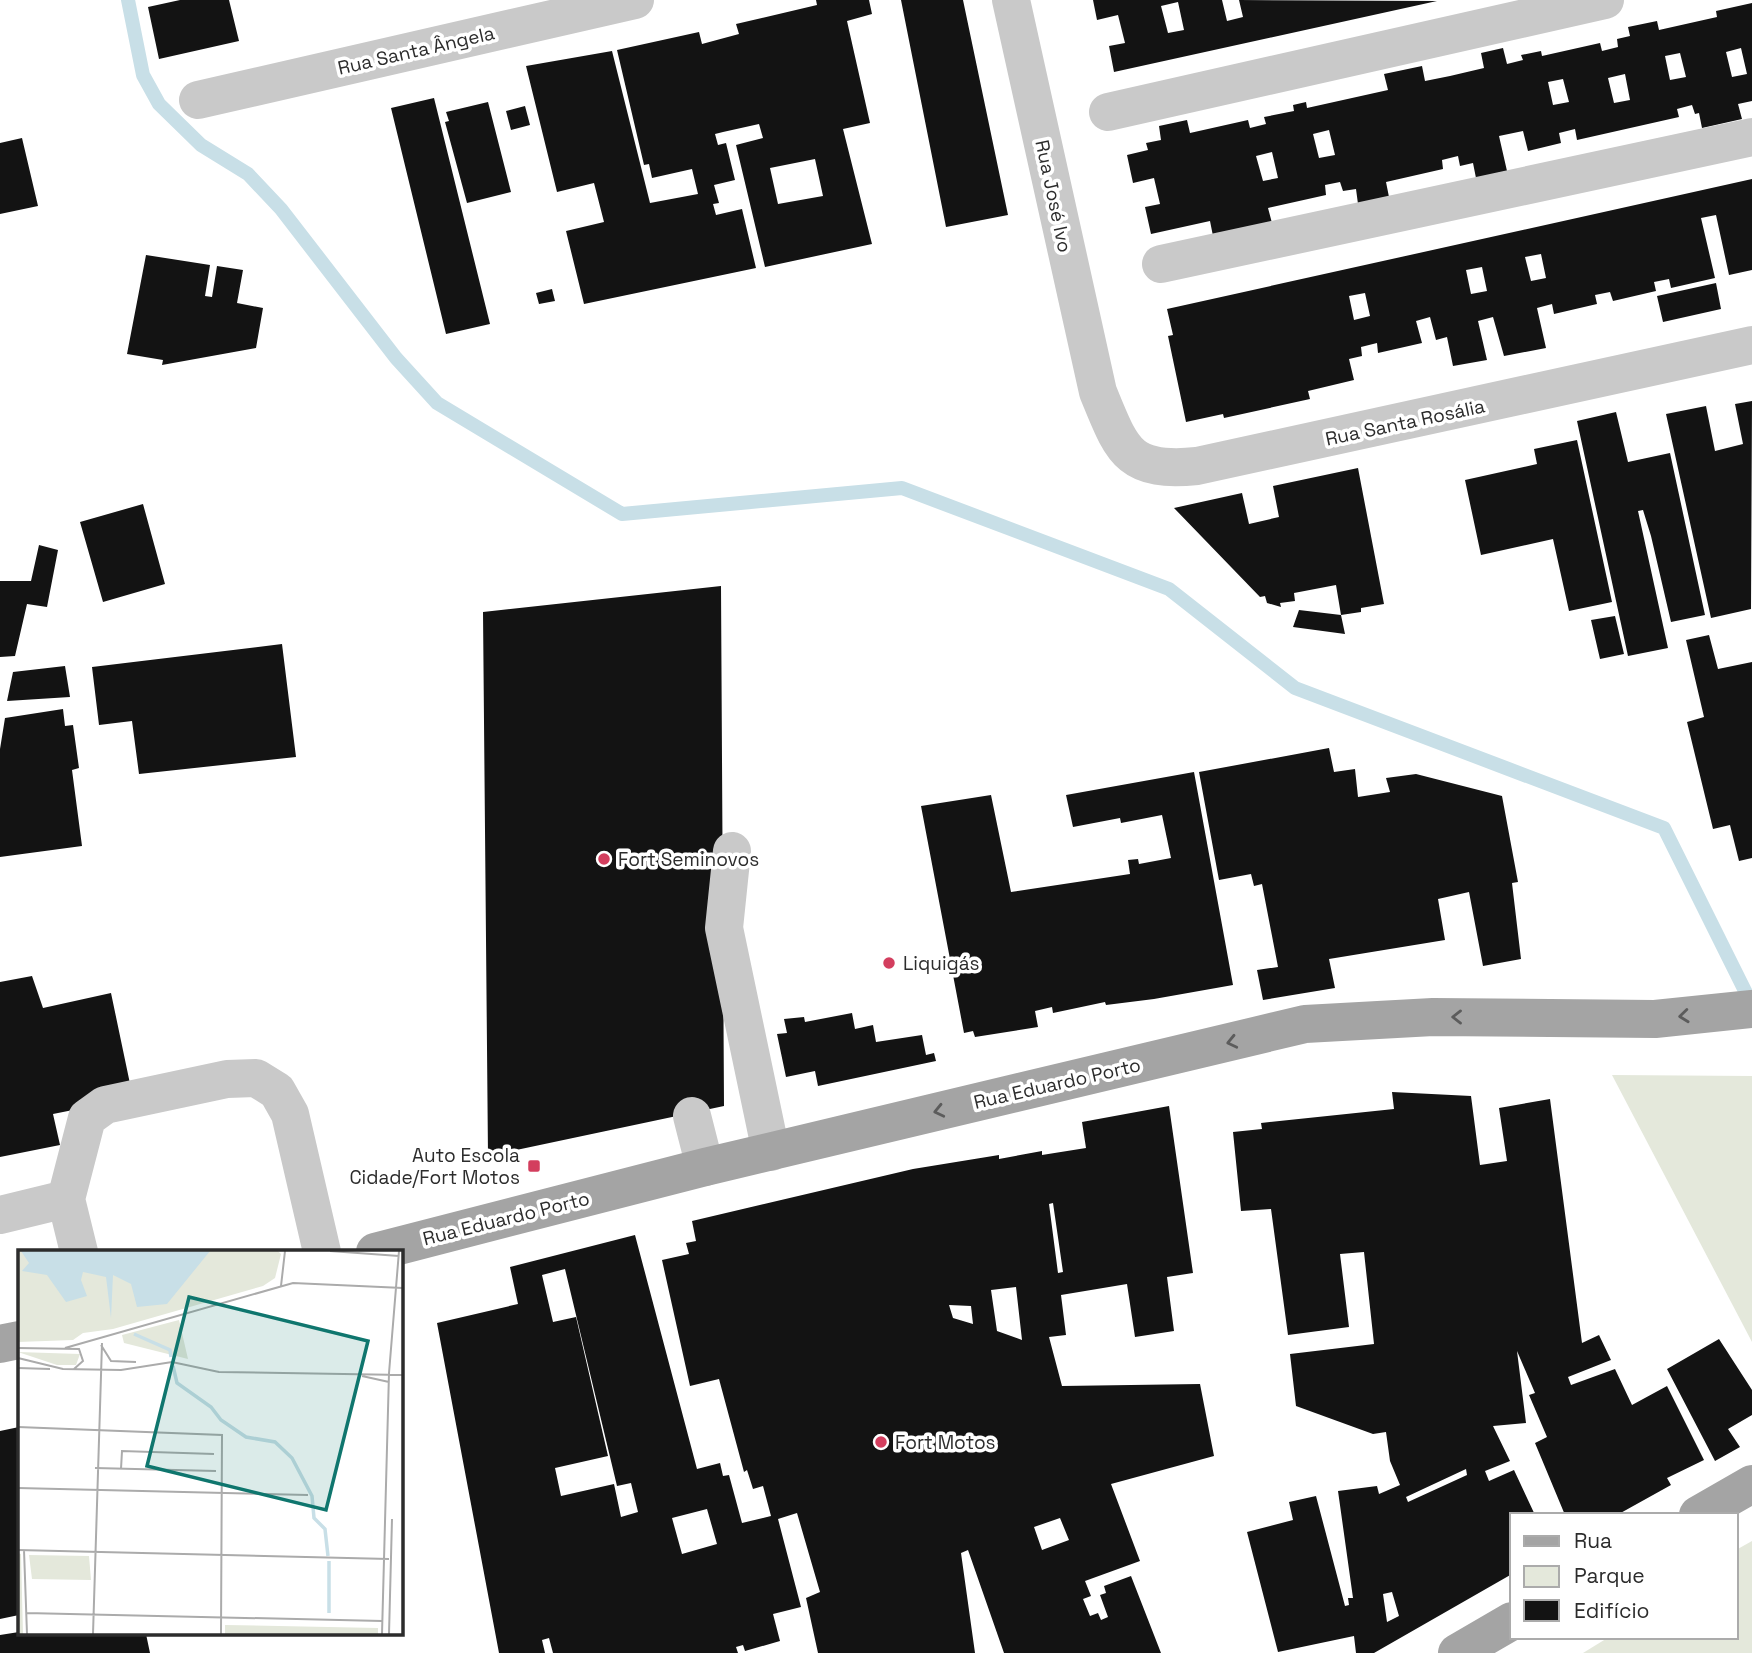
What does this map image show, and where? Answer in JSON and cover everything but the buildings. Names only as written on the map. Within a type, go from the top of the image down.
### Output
[{"type":"main road","name":"Rua Eduardo Porto","points":[[383,1250],[705,1167],[1305,1024],[1433,1017],[1656,1019],[1752,1009]]},
{"type":"main road","points":[[0,1317],[18,1318]]},
{"type":"main road","points":[[0,1344],[18,1339]]},
{"type":"main road","points":[[1701,1513],[1752,1484]]},
{"type":"main road","points":[[1457,1653],[1510,1622]]},
{"type":"street","name":"Rua Santa Ângela","points":[[198,100],[635,0]]},
{"type":"street","name":"Rua José Ivo","points":[[1011,0],[1098,392]]},
{"type":"street","points":[[1108,112],[1605,0]]},
{"type":"street","points":[[1161,264],[1752,137]]},
{"type":"street","name":"Rua Santa Rosália","points":[[1098,392],[1115,435],[1130,457],[1165,469],[1210,463],[1752,345]]},
{"type":"street","points":[[733,851],[724,928],[771,1152]]},
{"type":"street","points":[[79,1250],[66,1199],[87,1118],[105,1105],[227,1079],[256,1079],[277,1091],[290,1114],[322,1250]]},
{"type":"street","points":[[692,1116],[705,1167]]},
{"type":"street","points":[[0,1215],[66,1199]]},
{"type":"green space","points":[[1612,1075],[1752,1076],[1752,1342]]},
{"type":"green space","points":[[1752,1541],[1752,1653],[1583,1653],[1606,1639],[1738,1639],[1738,1549]]},
{"type":"waterway","points":[[128,0],[143,75],[159,104],[201,145],[248,174],[281,209],[396,358],[437,403],[622,514],[902,488],[1169,589],[1295,688],[1664,828],[1752,1005]]},
{"type":"place","name":"Fort Seminovos","points":[[604,859]]},
{"type":"place","name":"Liquigás","points":[[889,963]]},
{"type":"place","name":"Auto Escola Cidade/Fort Motos","points":[[534,1166]]},
{"type":"place","name":"Fort Motos","points":[[881,1442]]}]
